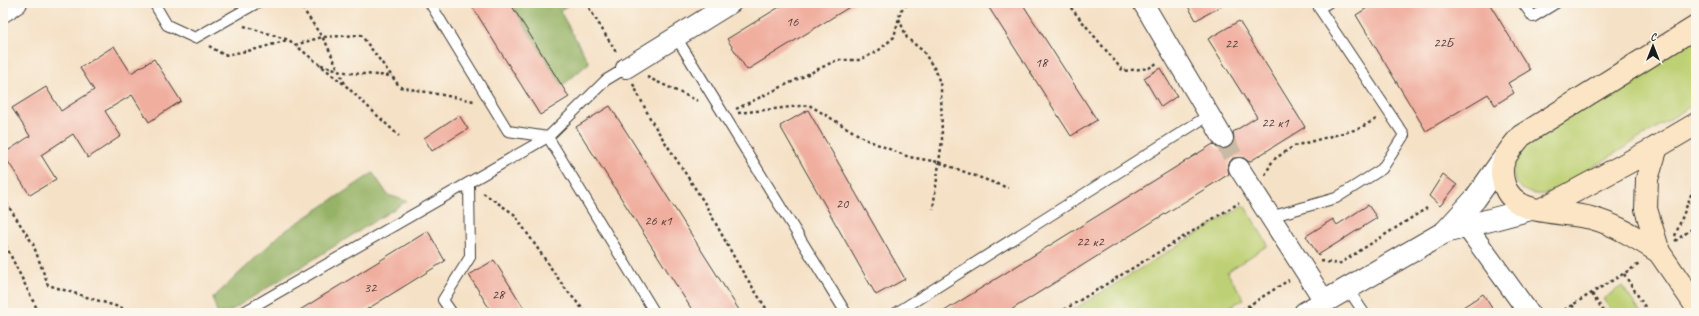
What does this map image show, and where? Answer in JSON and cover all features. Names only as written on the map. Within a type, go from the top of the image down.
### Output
[{"type":"main road","points":[[1666,247],[1591,218],[1536,209],[1516,203],[1506,193],[1500,174],[1504,158],[1521,136],[1696,27]]},
{"type":"main road","points":[[1536,209],[1657,147],[1696,124]]},
{"type":"main road","points":[[1657,147],[1647,179],[1646,209],[1696,306]]},
{"type":"street","points":[[3,12],[17,3]]},
{"type":"street","points":[[626,68],[731,3]]},
{"type":"street","points":[[1143,3],[1223,138]]},
{"type":"street","points":[[1456,229],[1504,158]]},
{"type":"street","points":[[1239,168],[1325,302]]},
{"type":"street","points":[[1305,313],[1456,229],[1536,209]]},
{"type":"street","points":[[1456,229],[1529,313]]},
{"type":"lane","points":[[154,3],[167,25],[195,38],[257,3]]},
{"type":"lane","points":[[430,3],[508,131],[548,137]]},
{"type":"lane","points":[[1270,217],[1336,198],[1382,169],[1404,135],[1319,8],[1328,3]]},
{"type":"lane","points":[[1523,3],[1533,17],[1556,3]]},
{"type":"lane","points":[[676,36],[846,313]]},
{"type":"lane","points":[[242,313],[548,137],[606,80],[626,68]]},
{"type":"lane","points":[[896,313],[1209,115]]},
{"type":"lane","points":[[548,137],[655,313]]},
{"type":"lane","points":[[452,313],[443,300],[470,257],[469,183]]},
{"type":"lane","points":[[1348,289],[1364,313]]},
{"type":"path","points":[[299,3],[322,37],[345,85]]},
{"type":"path","points":[[586,3],[626,68],[652,122],[704,202],[769,313]]},
{"type":"path","points":[[724,115],[837,60],[860,60],[878,51],[894,37],[901,10],[909,3]]},
{"type":"path","points":[[1067,3],[1123,71],[1149,68],[1172,53]]},
{"type":"path","points":[[899,18],[907,38],[923,51],[936,71],[940,87],[942,140],[933,210]]},
{"type":"path","points":[[226,20],[289,40],[345,85],[399,136]]},
{"type":"path","points":[[295,45],[322,37],[361,35],[400,87],[478,102]]},
{"type":"path","points":[[195,38],[224,55],[253,50],[289,40]]},
{"type":"path","points":[[319,64],[349,73],[392,76]]},
{"type":"path","points":[[626,68],[678,90],[724,115],[809,105],[867,140],[909,157],[938,162],[1008,188]]},
{"type":"path","points":[[1059,313],[1255,193],[1273,160],[1294,146],[1358,129],[1389,112]]},
{"type":"path","points":[[1560,313],[1666,247],[1696,182]]},
{"type":"path","points":[[469,183],[514,214],[564,287],[586,313]]},
{"type":"path","points":[[3,198],[33,244],[48,285],[138,313]]},
{"type":"path","points":[[1237,313],[1322,260],[1339,264],[1427,208]]},
{"type":"path","points":[[3,240],[39,313]]},
{"type":"path","points":[[1624,274],[1649,313]]},
{"type":"path","points":[[1592,294],[1605,313]]},
{"type":"path","points":[[1572,305],[1578,313]]},
{"type":"path","points":[[1249,306],[1254,313]]},
{"type":"green space","points":[[511,3],[571,3],[560,11],[589,63],[562,86]]},
{"type":"green space","points":[[1696,37],[1696,103],[1553,192],[1545,194],[1530,193],[1523,190],[1518,185],[1513,171],[1514,162],[1525,144]]},
{"type":"green space","points":[[373,173],[388,195],[407,201],[227,313],[217,313],[213,298],[282,233]]},
{"type":"green space","points":[[1244,205],[1268,245],[1227,272],[1244,299],[1218,313],[1068,313]]},
{"type":"green space","points":[[1622,286],[1641,313],[1613,313],[1603,299]]},
{"type":"building","points":[[470,3],[510,3],[569,97],[540,115]]},
{"type":"building","points":[[786,3],[856,3],[747,70],[727,39]]},
{"type":"building","points":[[986,3],[1022,3],[1097,120],[1071,136]]},
{"type":"building","points":[[1186,3],[1228,3],[1196,20]]},
{"type":"building","points":[[1375,3],[1489,3],[1530,70],[1508,83],[1514,93],[1495,105],[1488,94],[1426,131],[1356,15]]},
{"type":"building","points":[[1239,21],[1305,127],[1249,162],[1244,158],[1233,158],[1229,163],[1229,174],[1006,313],[941,313],[1213,144],[1217,148],[1229,148],[1234,138],[1233,132],[1257,117],[1208,39]]},
{"type":"building","points":[[114,46],[131,73],[154,59],[181,101],[149,122],[132,95],[105,111],[121,136],[88,158],[73,134],[41,155],[56,179],[30,195],[3,154],[30,136],[12,108],[46,87],[61,111],[94,90],[80,68]]},
{"type":"building","points":[[1160,68],[1177,96],[1161,107],[1144,78]]},
{"type":"building","points":[[610,106],[741,313],[694,313],[576,127]]},
{"type":"building","points":[[808,110],[905,279],[876,295],[780,126]]},
{"type":"building","points":[[459,115],[468,129],[432,151],[424,138]]},
{"type":"building","points":[[1443,174],[1457,185],[1440,206],[1429,196]]},
{"type":"building","points":[[1368,205],[1377,218],[1318,255],[1306,236],[1333,219],[1337,225]]},
{"type":"building","points":[[428,231],[445,261],[361,313],[295,313]]},
{"type":"building","points":[[494,260],[527,313],[492,313],[469,275]]},
{"type":"building","points":[[1483,294],[1495,313],[1454,313]]},
{"type":"tunnel","points":[[1223,138],[1239,168]]}]
